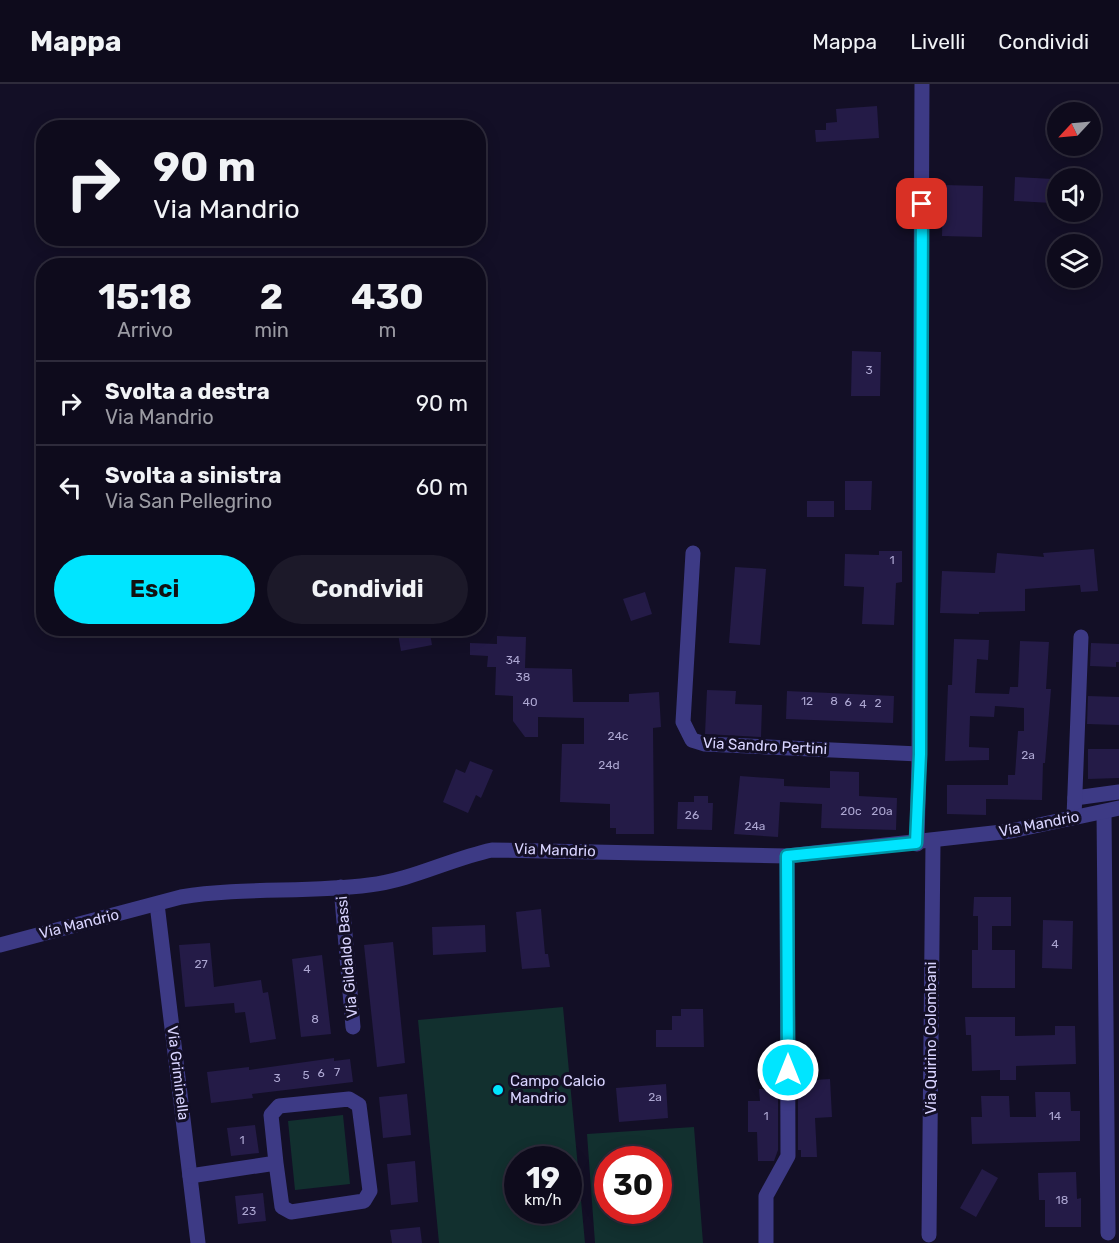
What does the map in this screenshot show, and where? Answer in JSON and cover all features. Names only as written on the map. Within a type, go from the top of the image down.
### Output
[{"type":"street","points":[[916,843],[920,754],[922,84]]},
{"type":"street","name":"Via Sandro Pertini","points":[[693,554],[683,722],[692,740],[705,744],[920,754]]},
{"type":"street","points":[[1074,817],[1080,637]]},
{"type":"street","points":[[1074,798],[1119,792]]},
{"type":"street","points":[[1107,1233],[1113,1140],[1112,810]]},
{"type":"street","name":"Via Mandrio","points":[[0,945],[208,892],[341,887],[398,880],[454,860],[508,848],[695,856],[787,856],[933,842],[1011,831],[1112,810]]},
{"type":"street","name":"Via Quirino Colombani","points":[[929,1235],[933,842]]},
{"type":"street","points":[[766,1243],[766,1196],[788,1156],[787,856]]},
{"type":"street","name":"Via Gildaldo Bassi","points":[[341,887],[353,1027]]},
{"type":"street","name":"Via Griminella","points":[[157,904],[198,1243]]},
{"type":"street","points":[[349,1099],[359,1105],[370,1191],[364,1201],[291,1212],[282,1207],[276,1163],[271,1115],[279,1106],[349,1099]]},
{"type":"street","points":[[190,1176],[276,1163]]},
{"type":"green space","name":"Campo Calcio Mandrio","points":[[563,1007],[576,1146],[504,1146],[504,1224],[582,1224],[582,1211],[585,1243],[439,1243],[418,1020]]},
{"type":"green space","points":[[343,1115],[350,1184],[295,1190],[288,1121]]},
{"type":"green space","points":[[694,1127],[703,1243],[595,1243],[587,1134]]},
{"type":"building","points":[[877,106],[879,138],[816,142],[815,130],[826,130],[826,123],[837,122],[836,109]]},
{"type":"building","points":[[1015,177],[1047,179],[1047,203],[1014,201]]},
{"type":"building","points":[[943,185],[983,186],[982,237],[942,236]]},
{"type":"building","points":[[852,351],[881,352],[880,396],[851,396]]},
{"type":"building","points":[[845,481],[872,481],[871,510],[845,510]]},
{"type":"building","points":[[807,501],[834,501],[834,517],[807,517]]},
{"type":"building","points":[[1094,549],[1098,591],[1081,592],[1080,585],[1025,589],[1025,611],[979,612],[979,614],[940,613],[942,571],[995,573],[997,553],[1044,557],[1043,553]]},
{"type":"building","points":[[879,551],[902,551],[902,582],[896,583],[894,625],[862,624],[864,587],[844,586],[845,554],[879,555]]},
{"type":"building","points":[[735,567],[766,569],[760,645],[729,643]]},
{"type":"building","points":[[645,592],[652,614],[631,621],[623,599]]},
{"type":"building","points":[[398,636],[430,636],[432,645],[401,651]]},
{"type":"building","points":[[497,636],[526,637],[525,668],[572,669],[573,702],[629,702],[629,694],[659,692],[661,727],[653,728],[654,834],[616,834],[616,828],[610,828],[610,804],[560,802],[562,744],[584,744],[584,718],[538,717],[538,737],[525,737],[513,721],[513,696],[495,695],[496,667],[487,667],[488,656],[470,655],[470,643],[497,644]]},
{"type":"building","points":[[954,639],[989,640],[988,660],[977,659],[975,693],[1009,694],[1010,687],[1018,687],[1020,641],[1049,642],[1046,689],[1051,689],[1045,763],[1043,763],[1042,800],[986,799],[986,815],[947,814],[947,785],[1008,785],[1008,775],[1015,775],[1018,731],[1024,731],[1024,708],[995,706],[994,717],[970,716],[969,747],[989,748],[989,760],[945,761],[948,685],[952,685]]},
{"type":"building","points":[[1091,643],[1119,644],[1119,662],[1116,662],[1116,667],[1090,666]]},
{"type":"building","points":[[707,690],[736,691],[735,704],[762,705],[761,737],[705,734]]},
{"type":"building","points":[[787,691],[894,696],[893,723],[786,719]]},
{"type":"building","points":[[1088,696],[1119,697],[1119,725],[1087,724]]},
{"type":"building","points":[[1088,749],[1119,749],[1119,778],[1088,779]]},
{"type":"building","points":[[470,761],[493,770],[481,798],[476,795],[468,813],[443,802],[456,769],[465,773]]},
{"type":"building","points":[[830,771],[859,772],[859,796],[897,798],[896,830],[821,828],[822,804],[780,802],[778,837],[734,834],[740,776],[784,779],[784,786],[830,788]]},
{"type":"building","points":[[694,796],[708,796],[708,803],[713,803],[712,830],[677,829],[678,802],[694,802]]},
{"type":"building","points":[[974,897],[1011,897],[1011,926],[992,926],[992,950],[1015,950],[1015,988],[972,988],[972,950],[978,950],[978,916],[973,916]]},
{"type":"building","points":[[541,909],[545,954],[548,954],[550,967],[522,969],[516,912]]},
{"type":"building","points":[[1043,920],[1073,921],[1072,969],[1042,968]]},
{"type":"building","points":[[485,925],[486,952],[433,955],[432,927]]},
{"type":"building","points":[[393,942],[405,1063],[377,1067],[364,945]]},
{"type":"building","points":[[210,943],[214,987],[261,980],[263,993],[268,992],[276,1039],[250,1043],[245,1012],[235,1013],[234,1003],[185,1007],[179,945]]},
{"type":"building","points":[[322,955],[331,1034],[301,1037],[292,959]]},
{"type":"building","points":[[681,1009],[703,1009],[704,1047],[656,1047],[656,1030],[672,1030],[672,1016],[681,1016]]},
{"type":"building","points":[[965,1017],[1015,1017],[1015,1036],[1055,1035],[1055,1026],[1075,1026],[1076,1064],[1016,1066],[1016,1080],[1000,1080],[1000,1070],[972,1071],[971,1035],[966,1035]]},
{"type":"building","points":[[334,1058],[334,1061],[350,1059],[353,1082],[252,1094],[253,1098],[211,1103],[207,1072],[249,1067],[249,1070]]},
{"type":"building","points":[[830,1079],[832,1117],[815,1118],[817,1157],[801,1157],[801,1150],[798,1150],[798,1081]]},
{"type":"building","points":[[666,1084],[668,1118],[619,1122],[616,1088]]},
{"type":"building","points":[[759,1089],[778,1089],[778,1150],[774,1161],[758,1161],[757,1132],[748,1132],[748,1101],[760,1101]]},
{"type":"building","points":[[1035,1092],[1070,1092],[1071,1111],[1080,1111],[1080,1141],[972,1144],[971,1117],[982,1117],[981,1096],[1009,1096],[1010,1117],[1036,1117]]},
{"type":"building","points":[[407,1094],[411,1135],[383,1138],[379,1097]]},
{"type":"building","points":[[255,1125],[259,1153],[231,1156],[227,1128]]},
{"type":"building","points":[[415,1161],[418,1202],[391,1205],[387,1164]]},
{"type":"building","points":[[982,1169],[998,1178],[976,1217],[960,1208]]},
{"type":"building","points":[[1076,1172],[1077,1199],[1081,1198],[1081,1227],[1045,1227],[1045,1200],[1039,1200],[1038,1173]]},
{"type":"building","points":[[263,1193],[266,1221],[238,1224],[235,1196]]},
{"type":"building","points":[[420,1227],[422,1243],[392,1243],[390,1230]]},
{"type":"place","name":"Campo Calcio Mandrio","points":[[498,1090]]},
{"type":"route","points":[[788,1070],[787,856],[916,843],[920,754],[922,204]]}]
